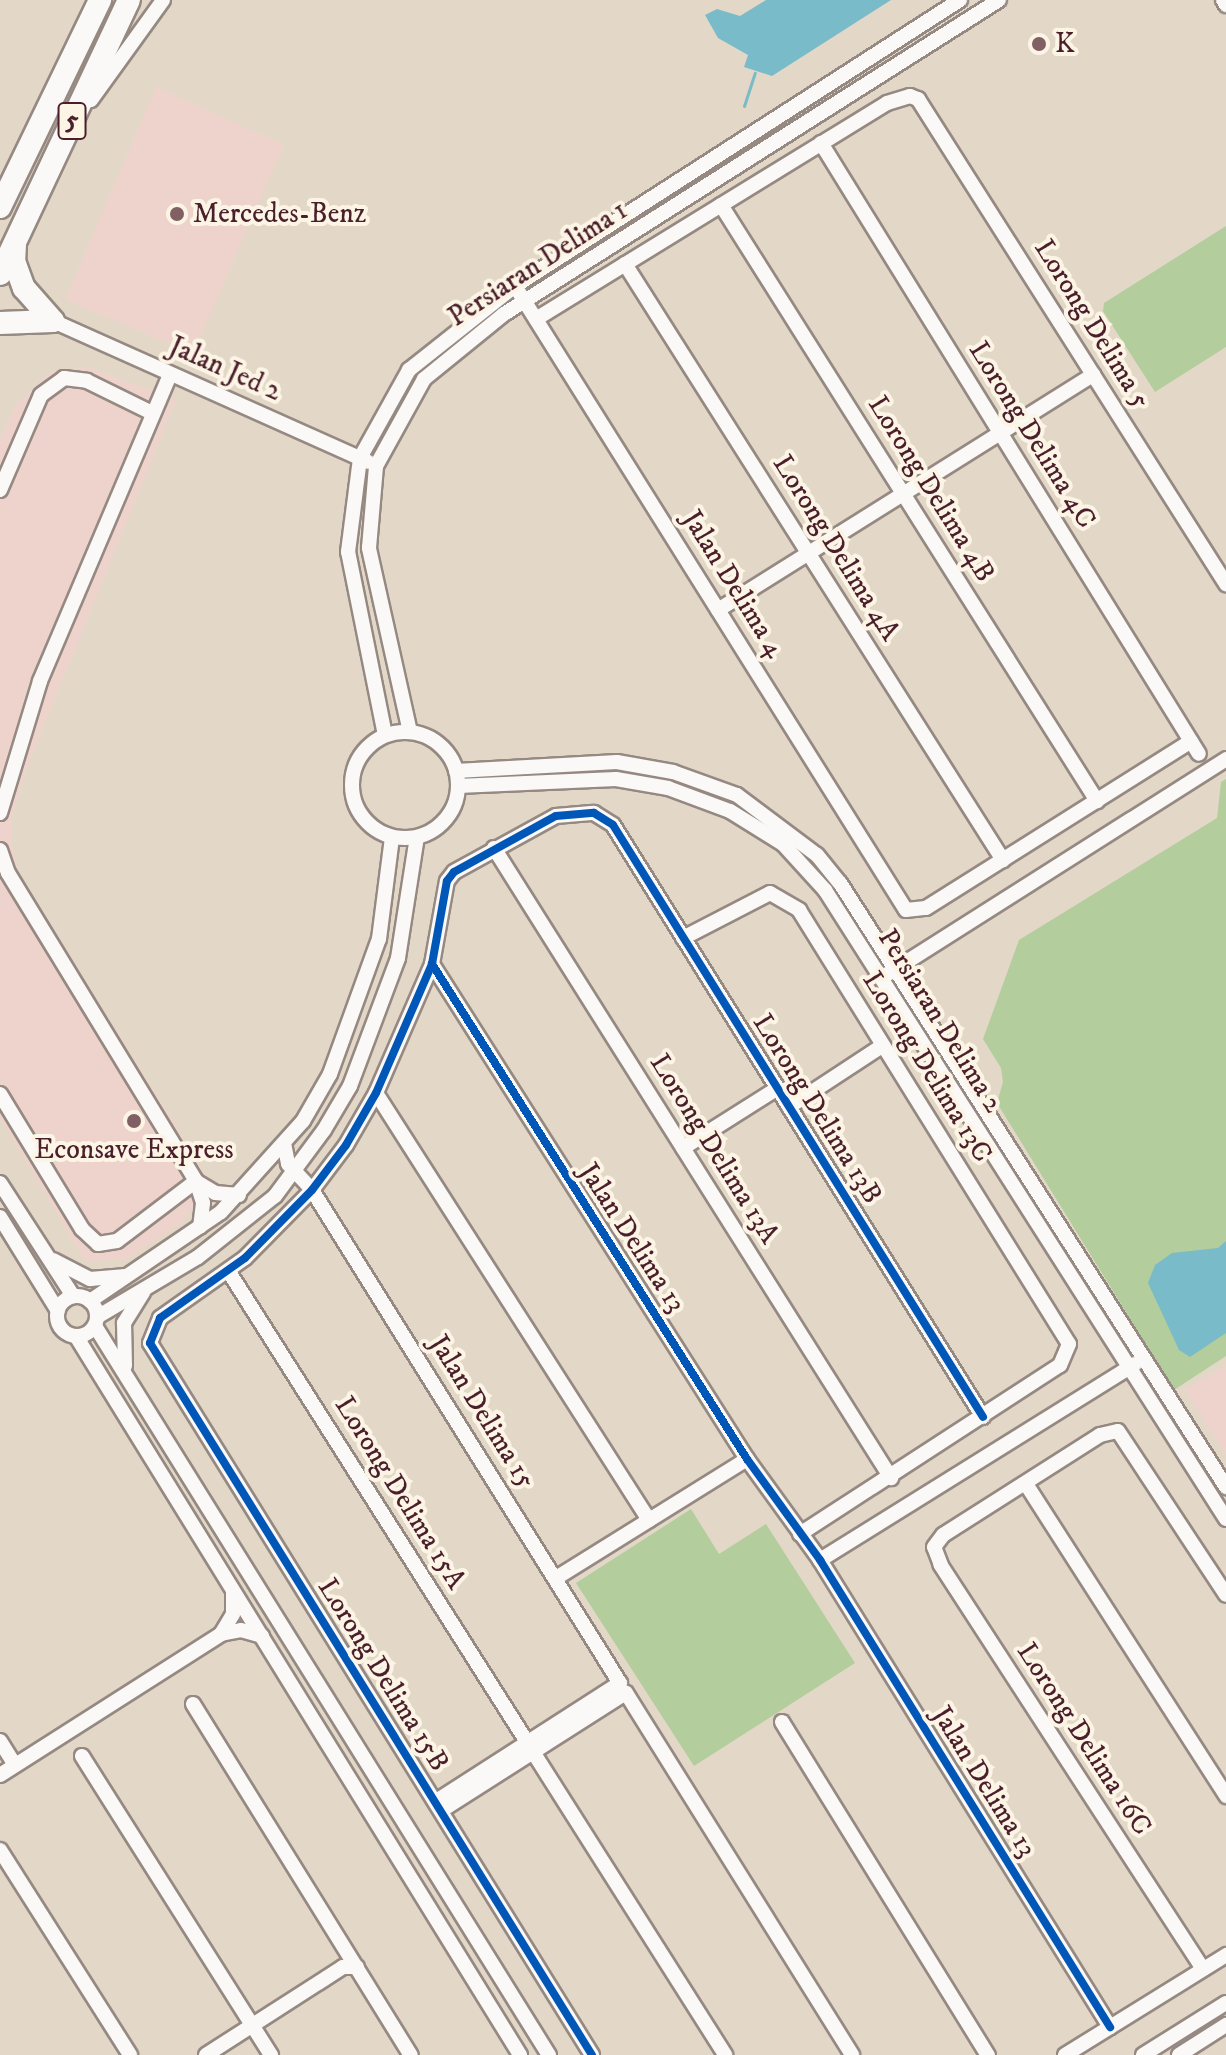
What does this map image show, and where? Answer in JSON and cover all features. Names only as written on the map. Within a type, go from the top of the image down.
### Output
[{"type":"highway","name":"5","points":[[0,274],[129,0]]},
{"type":"highway","name":"5","points":[[0,207],[96,3]]},
{"type":"highway","points":[[15,243],[14,261],[24,288],[53,321]]},
{"type":"highway","points":[[0,323],[53,321]]},
{"type":"street","points":[[140,0],[154,12]]},
{"type":"street","points":[[67,133],[163,0]]},
{"type":"street","name":"Persiaran Delima 1","points":[[385,735],[348,552],[360,458],[409,370],[515,286],[960,0]]},
{"type":"street","name":"Persiaran Delima 1","points":[[410,732],[369,548],[376,466],[424,379],[525,301],[999,0]]},
{"type":"street","points":[[1223,0],[1226,5]]},
{"type":"street","name":"Lorong Delima 5","points":[[821,143],[887,103],[910,96],[918,99],[1226,584]]},
{"type":"street","points":[[536,319],[821,143]]},
{"type":"street","name":"Lorong Delima 4C","points":[[821,143],[1195,748],[1097,801]]},
{"type":"street","name":"Lorong Delima 4B","points":[[721,205],[1097,801]]},
{"type":"street","name":"Lorong Delima 4A","points":[[625,264],[1003,860]]},
{"type":"street","name":"Jalan Delima 4","points":[[515,286],[906,910],[926,908],[1003,860]]},
{"type":"street","name":"Jalan Jed 2","points":[[53,321],[376,466]]},
{"type":"street","points":[[0,813],[40,681],[170,374]]},
{"type":"street","points":[[718,610],[1093,375]]},
{"type":"street","points":[[0,490],[41,395],[64,378],[87,381],[152,413]]},
{"type":"street","points":[[410,732],[439,745],[457,778],[447,819],[417,837],[392,837],[366,822],[352,796],[355,765],[385,735],[410,732]]},
{"type":"street","points":[[888,974],[1226,759]]},
{"type":"street","name":"Persiaran Delima 2","points":[[457,778],[616,779],[668,788],[730,811],[783,844],[806,866],[888,974],[1144,1358],[1226,1487]]},
{"type":"street","points":[[1003,860],[1097,801]]},
{"type":"street","name":"Lorong Delima 13B","points":[[494,848],[569,812],[594,813],[613,825],[983,1417]]},
{"type":"street","points":[[0,1183],[73,1296],[90,1301],[200,1227],[239,1195],[284,1143],[330,1074],[379,939],[392,837]]},
{"type":"street","points":[[77,1337],[146,1288],[198,1257],[275,1196],[295,1172],[350,1086],[398,958],[417,837]]},
{"type":"street","points":[[229,1272],[312,1190],[376,1093],[432,964],[447,881],[494,848]]},
{"type":"street","name":"Lorong Delima 13A","points":[[494,848],[891,1478]]},
{"type":"street","points":[[0,850],[8,873],[196,1181],[203,1203],[200,1227]]},
{"type":"street","name":"Lorong Delima 13C","points":[[683,938],[755,898],[770,893],[787,899],[1065,1332],[1069,1344],[1060,1365],[983,1417]]},
{"type":"street","name":"Jalan Delima 13","points":[[432,964],[747,1459],[820,1560],[1110,2027]]},
{"type":"street","name":"Persiaran Delima 2","points":[[888,974],[1128,1368],[1226,1519]]},
{"type":"street","points":[[789,1107],[882,1046]]},
{"type":"street","points":[[683,1148],[778,1088]]},
{"type":"street","points":[[376,1093],[649,1520]]},
{"type":"street","points":[[0,1094],[82,1229],[98,1244],[126,1236],[196,1181]]},
{"type":"street","points":[[284,1143],[295,1172]]},
{"type":"street","points":[[263,1168],[295,1172]]},
{"type":"street","name":"Jalan Delima 15","points":[[295,1172],[312,1190],[852,2055]]},
{"type":"street","points":[[196,1181],[215,1193],[239,1195]]},
{"type":"street","points":[[0,1217],[58,1311],[61,1328],[77,1337],[130,1381]]},
{"type":"street","points":[[43,1253],[90,1279],[131,1274]]},
{"type":"street","name":"Lorong Delima 15B","points":[[229,1272],[160,1318],[150,1335],[152,1351],[439,1805],[592,2055]]},
{"type":"street","name":"Lorong Delima 15A","points":[[229,1272],[725,2055]]},
{"type":"street","points":[[130,1381],[121,1341],[124,1323],[146,1288]]},
{"type":"street","points":[[58,1311],[73,1296]]},
{"type":"street","points":[[90,1301],[96,1322],[130,1381],[549,2055]]},
{"type":"street","points":[[77,1337],[520,2055]]},
{"type":"street","points":[[820,1560],[1144,1358]]},
{"type":"street","points":[[800,1534],[983,1417]]},
{"type":"street","points":[[1226,1595],[1127,1438],[1108,1431],[1026,1484],[1226,1796]]},
{"type":"street","points":[[556,1578],[747,1459]]},
{"type":"street","name":"Lorong Delima 16C","points":[[1026,1484],[943,1535],[934,1547],[937,1559],[1203,1969]]},
{"type":"street","points":[[221,1634],[233,1614],[233,1588]]},
{"type":"street","points":[[0,1775],[221,1634],[241,1630],[262,1636]]},
{"type":"street","points":[[439,1805],[623,1688]]},
{"type":"street","points":[[193,1704],[411,2055]]},
{"type":"street","points":[[782,1722],[988,2055]]},
{"type":"street","points":[[0,1741],[15,1765]]},
{"type":"street","points":[[82,1756],[271,2055]]},
{"type":"street","points":[[0,1850],[130,2055]]},
{"type":"street","points":[[1065,2055],[1226,1955]]},
{"type":"street","points":[[206,2055],[343,1967],[357,1967]]},
{"type":"street","points":[[1143,2055],[1226,2003]]},
{"type":"street","points":[[1179,2055],[1226,2025]]},
{"type":"shaded area","name":"Mercedes-Benz","points":[[156,87],[284,145],[193,353],[65,300]]},
{"type":"shaded area","points":[[88,367],[176,400],[26,770],[12,817],[12,844],[17,869],[211,1184],[181,1223],[125,1260],[85,1261],[0,1117],[0,439],[16,405],[51,372]]},
{"type":"shaded area","points":[[1226,1366],[1226,1455],[1185,1390]]},
{"type":"green space","points":[[1226,226],[1226,347],[1155,392],[1103,311],[1104,303]]},
{"type":"green space","points":[[1226,779],[1226,1356],[1174,1390],[997,1103],[1003,1082],[1001,1068],[983,1039],[1019,940],[1217,818],[1221,782]]},
{"type":"green space","points":[[691,1509],[719,1554],[766,1524],[855,1663],[694,1766],[576,1583]]},
{"type":"water","points":[[766,0],[891,0],[772,76],[744,67],[748,55],[718,38],[705,15],[717,9],[740,16]]},
{"type":"water","points":[[1226,1241],[1226,1333],[1190,1357],[1179,1350],[1148,1283],[1155,1265],[1172,1253],[1218,1248]]},
{"type":"waterway","points":[[744,106],[755,73]]},
{"type":"cycle path","points":[[592,2055],[150,1343],[160,1318],[245,1258],[312,1190],[346,1145],[376,1093],[432,964],[447,881],[454,872],[556,816],[594,813],[613,825],[983,1417]]},
{"type":"cycle path","points":[[432,964],[747,1459],[820,1560],[1110,2027]]},
{"type":"place","name":"K","points":[[1039,44]]},
{"type":"place","name":"Mercedes-Benz","points":[[177,214]]},
{"type":"place","name":"Econsave Express","points":[[134,1121]]}]
